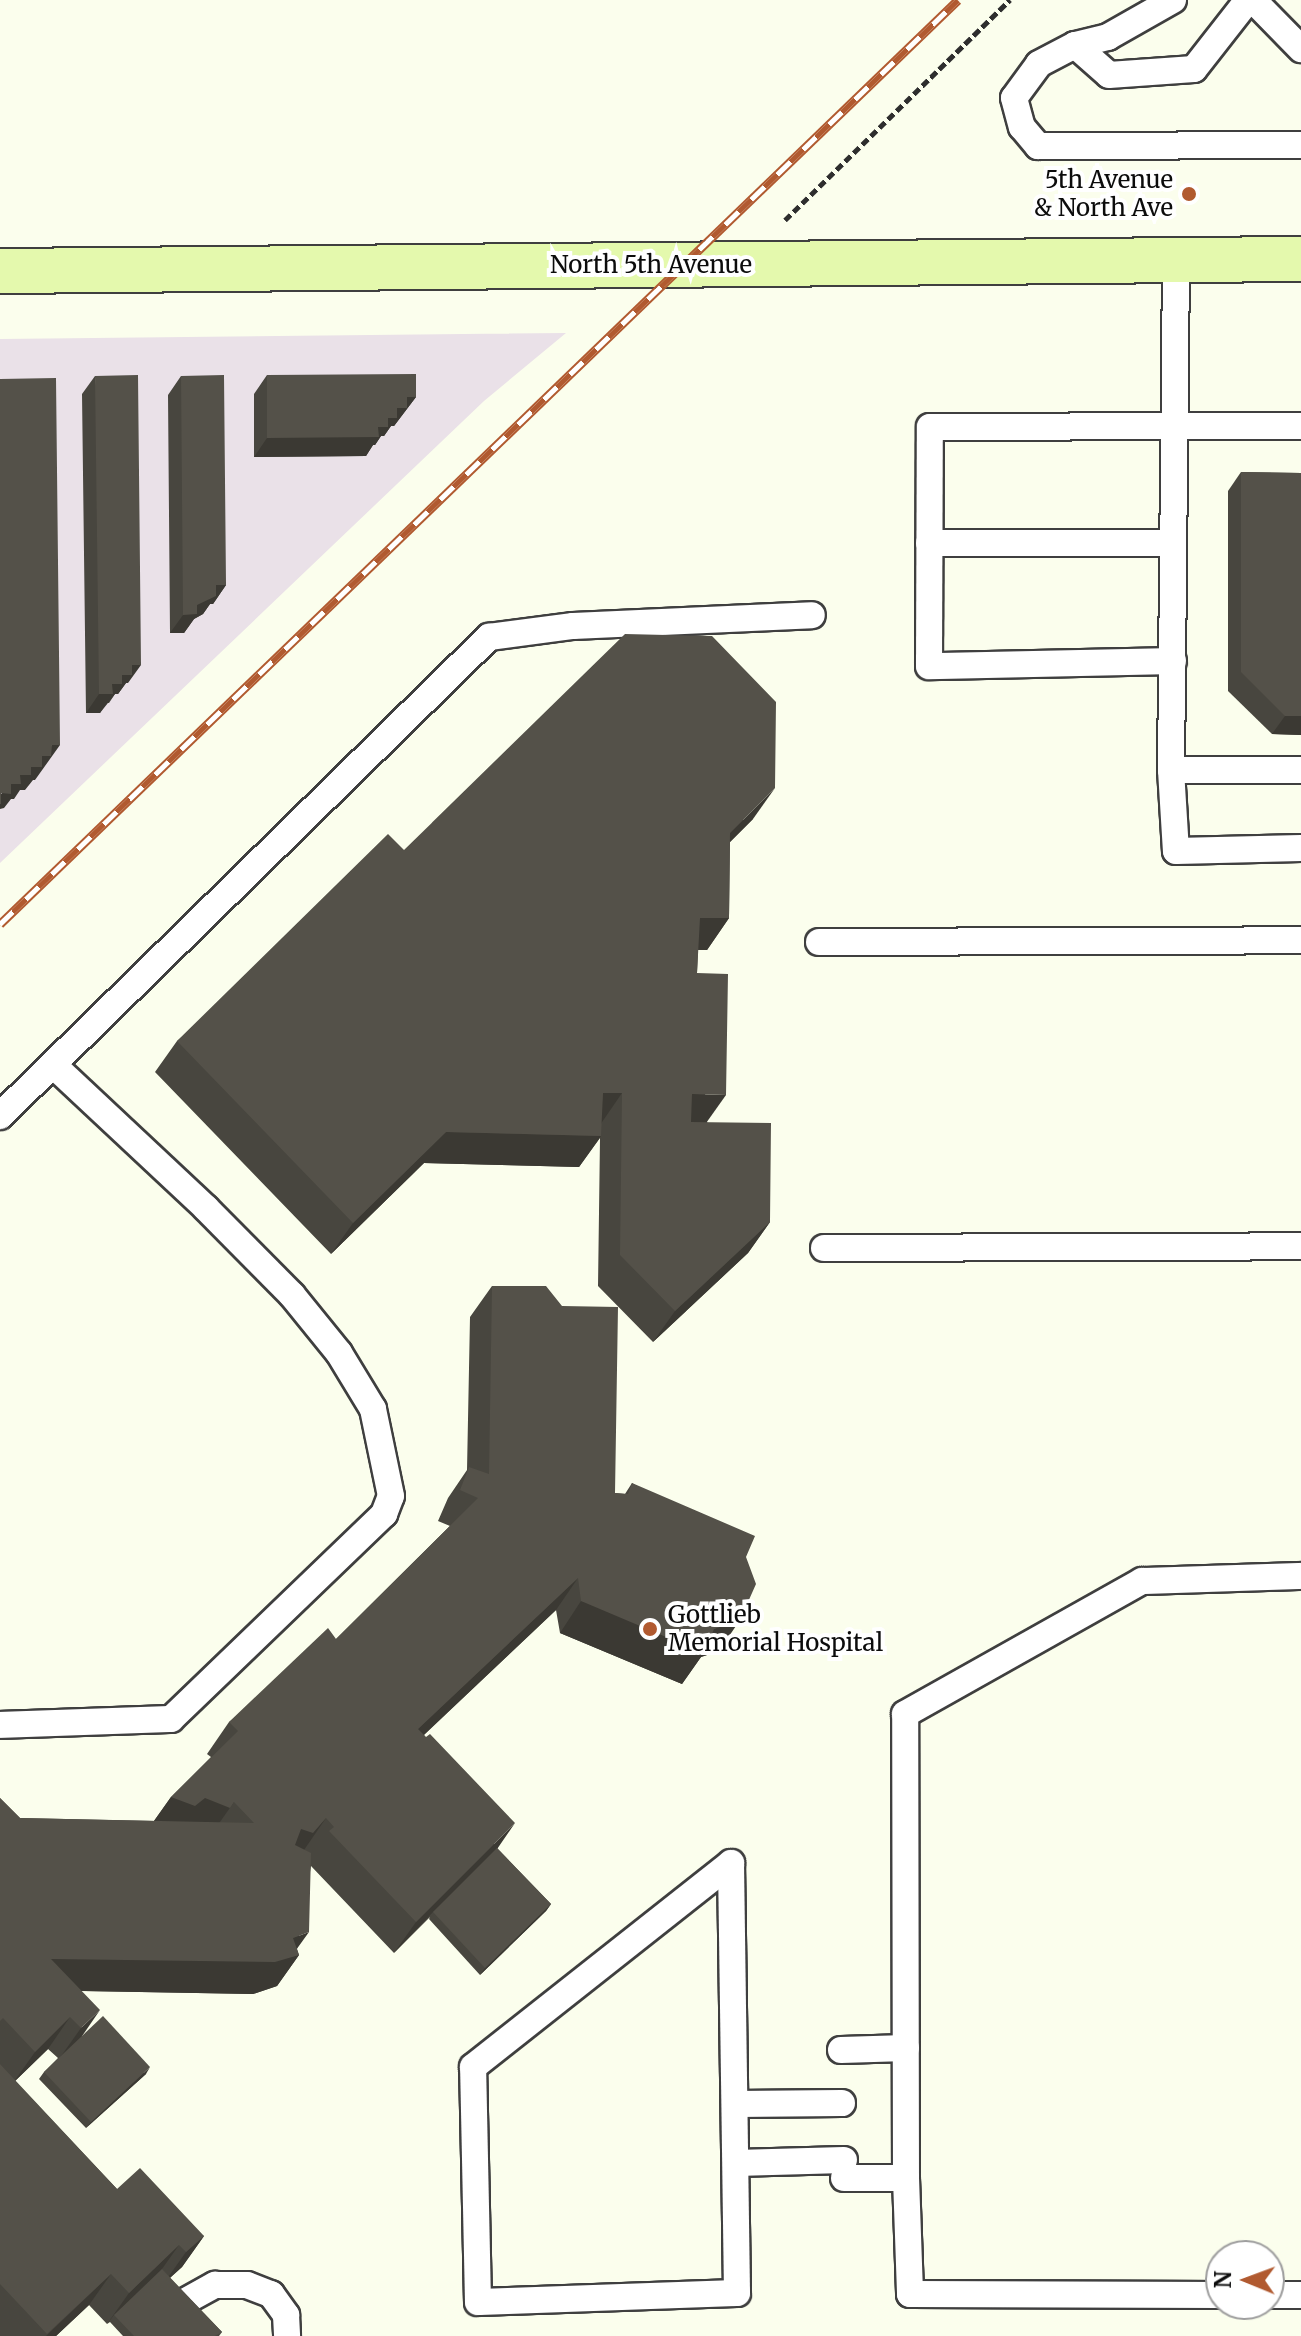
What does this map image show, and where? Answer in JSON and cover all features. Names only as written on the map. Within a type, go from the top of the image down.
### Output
[{"type":"street","name":"North 5th Avenue","points":[[0,271],[1301,259]]},
{"type":"lane","points":[[1173,0],[1108,37],[1075,45],[1039,64],[1014,98],[1022,127],[1038,146],[1301,145]]},
{"type":"lane","points":[[1075,45],[1109,75],[1194,69],[1244,5],[1255,2],[1301,49]]},
{"type":"lane","points":[[1176,261],[1171,770],[1176,851],[1301,848]]},
{"type":"lane","points":[[1173,661],[929,666],[930,427],[1301,426]]},
{"type":"lane","points":[[929,543],[1173,543]]},
{"type":"lane","points":[[0,1116],[489,637],[573,626],[812,615]]},
{"type":"lane","points":[[1171,770],[1301,770]]},
{"type":"lane","points":[[819,942],[1301,940]]},
{"type":"lane","points":[[0,1725],[171,1719],[384,1514],[391,1496],[373,1409],[339,1353],[292,1295],[206,1208],[53,1065]]},
{"type":"lane","points":[[824,1248],[1301,1246]]},
{"type":"lane","points":[[1205,2295],[910,2294],[906,2178],[905,1714],[1142,1581],[1301,1576]]},
{"type":"lane","points":[[731,1863],[736,2104],[737,2293],[478,2302],[473,2067],[731,1863]]},
{"type":"lane","points":[[841,2050],[906,2048]]},
{"type":"lane","points":[[736,2104],[842,2103]]},
{"type":"lane","points":[[736,2163],[844,2169],[906,2178]]},
{"type":"lane","points":[[182,2303],[215,2285],[247,2285],[271,2294],[286,2315],[287,2336]]},
{"type":"path","points":[[739,265],[1010,0]]},
{"type":"shaded area","points":[[566,333],[484,401],[0,863],[0,339]]},
{"type":"building","points":[[416,374],[416,397],[407,397],[407,408],[397,408],[397,418],[388,418],[388,427],[378,427],[379,437],[267,438],[267,375]]},
{"type":"building","points":[[138,375],[141,665],[132,665],[132,675],[122,675],[122,684],[112,684],[113,694],[99,694],[95,376]]},
{"type":"building","points":[[224,375],[226,585],[216,585],[216,596],[197,605],[197,614],[183,615],[181,376]]},
{"type":"building","points":[[56,378],[60,745],[52,745],[51,756],[42,756],[42,767],[31,767],[31,775],[20,775],[21,784],[11,784],[11,794],[1,793],[0,804],[0,379]]},
{"type":"building","points":[[1241,472],[1301,473],[1301,716],[1285,716],[1241,672]]},
{"type":"building","points":[[625,634],[712,636],[776,702],[775,788],[730,833],[729,918],[700,918],[697,973],[728,974],[726,1095],[692,1094],[691,1122],[771,1123],[770,1222],[675,1311],[620,1255],[622,1093],[603,1093],[601,1136],[446,1132],[353,1223],[177,1041],[388,834],[404,850]]},
{"type":"building","points":[[492,1286],[546,1286],[562,1306],[618,1307],[615,1493],[628,1494],[632,1483],[755,1536],[746,1557],[756,1584],[740,1620],[714,1629],[704,1653],[581,1601],[578,1578],[418,1729],[426,1737],[430,1734],[515,1823],[416,1922],[329,1831],[334,1827],[326,1818],[313,1833],[301,1829],[295,1845],[311,1853],[309,1932],[293,1938],[299,1955],[275,1962],[51,1959],[100,2010],[81,2028],[70,2017],[35,2052],[3,2018],[0,2021],[0,1798],[20,1818],[254,1823],[234,1802],[230,1808],[205,1798],[195,1806],[171,1797],[238,1731],[229,1722],[328,1628],[336,1639],[478,1498],[460,1490],[469,1467],[489,1474]]},
{"type":"building","points":[[497,1848],[551,1904],[485,1968],[433,1912]]},
{"type":"building","points":[[103,2016],[150,2067],[91,2122],[44,2072]]},
{"type":"building","points":[[0,2064],[117,2189],[140,2168],[204,2236],[186,2252],[179,2245],[129,2293],[111,2274],[47,2334],[0,2284]]},
{"type":"building","points":[[162,2269],[222,2332],[215,2336],[134,2336],[114,2315]]},
{"type":"railway","points":[[0,924],[958,0]]},
{"type":"place","name":"5th Avenue & North Ave","points":[[1189,194]]},
{"type":"place","name":"Gottlieb Memorial Hospital","points":[[650,1629]]}]
